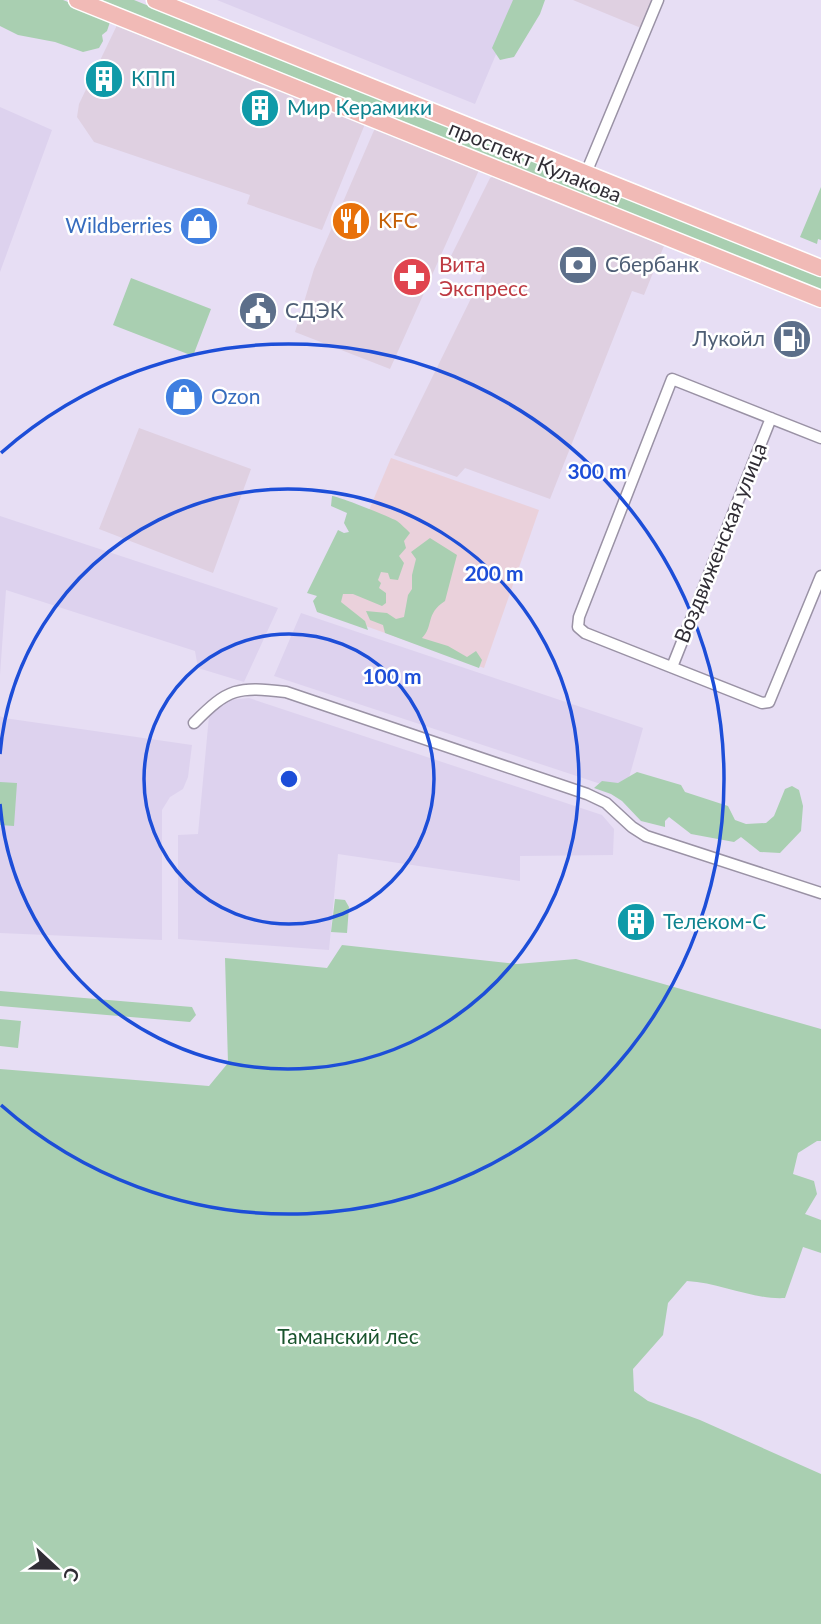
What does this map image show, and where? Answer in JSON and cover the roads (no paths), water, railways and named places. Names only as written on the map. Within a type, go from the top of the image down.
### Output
[{"type":"main road","name":"проспект Кулакова","points":[[77,0],[821,299]]},
{"type":"main road","name":"проспект Кулакова","points":[[155,0],[821,268]]},
{"type":"street","points":[[586,173],[658,0]]},
{"type":"street","name":"Воздвиженская улица","points":[[821,438],[672,379],[579,617],[578,627],[585,633],[762,703],[769,702],[774,696],[821,576]]},
{"type":"street","name":"Воздвиженская улица","points":[[672,667],[771,418]]},
{"type":"street","points":[[194,723],[229,692],[261,689],[286,692],[587,794],[606,803],[646,836],[821,893]]},
{"type":"place","name":"КПП","points":[[104,79]]},
{"type":"place","name":"Мир Керамики","points":[[260,108]]},
{"type":"place","name":"KFC","points":[[351,221]]},
{"type":"place","name":"Wildberries","points":[[199,226]]},
{"type":"place","name":"Сбербанк","points":[[578,265]]},
{"type":"place","name":"Вита Экспресс","points":[[412,277]]},
{"type":"place","name":"СДЭК","points":[[258,311]]},
{"type":"place","name":"Лукойл","points":[[792,339]]},
{"type":"place","name":"Ozon","points":[[184,397]]},
{"type":"place","name":"Телеком-С","points":[[636,922]]},
{"type":"park label","name":"Таманский лес","points":[[348,1337]]}]
